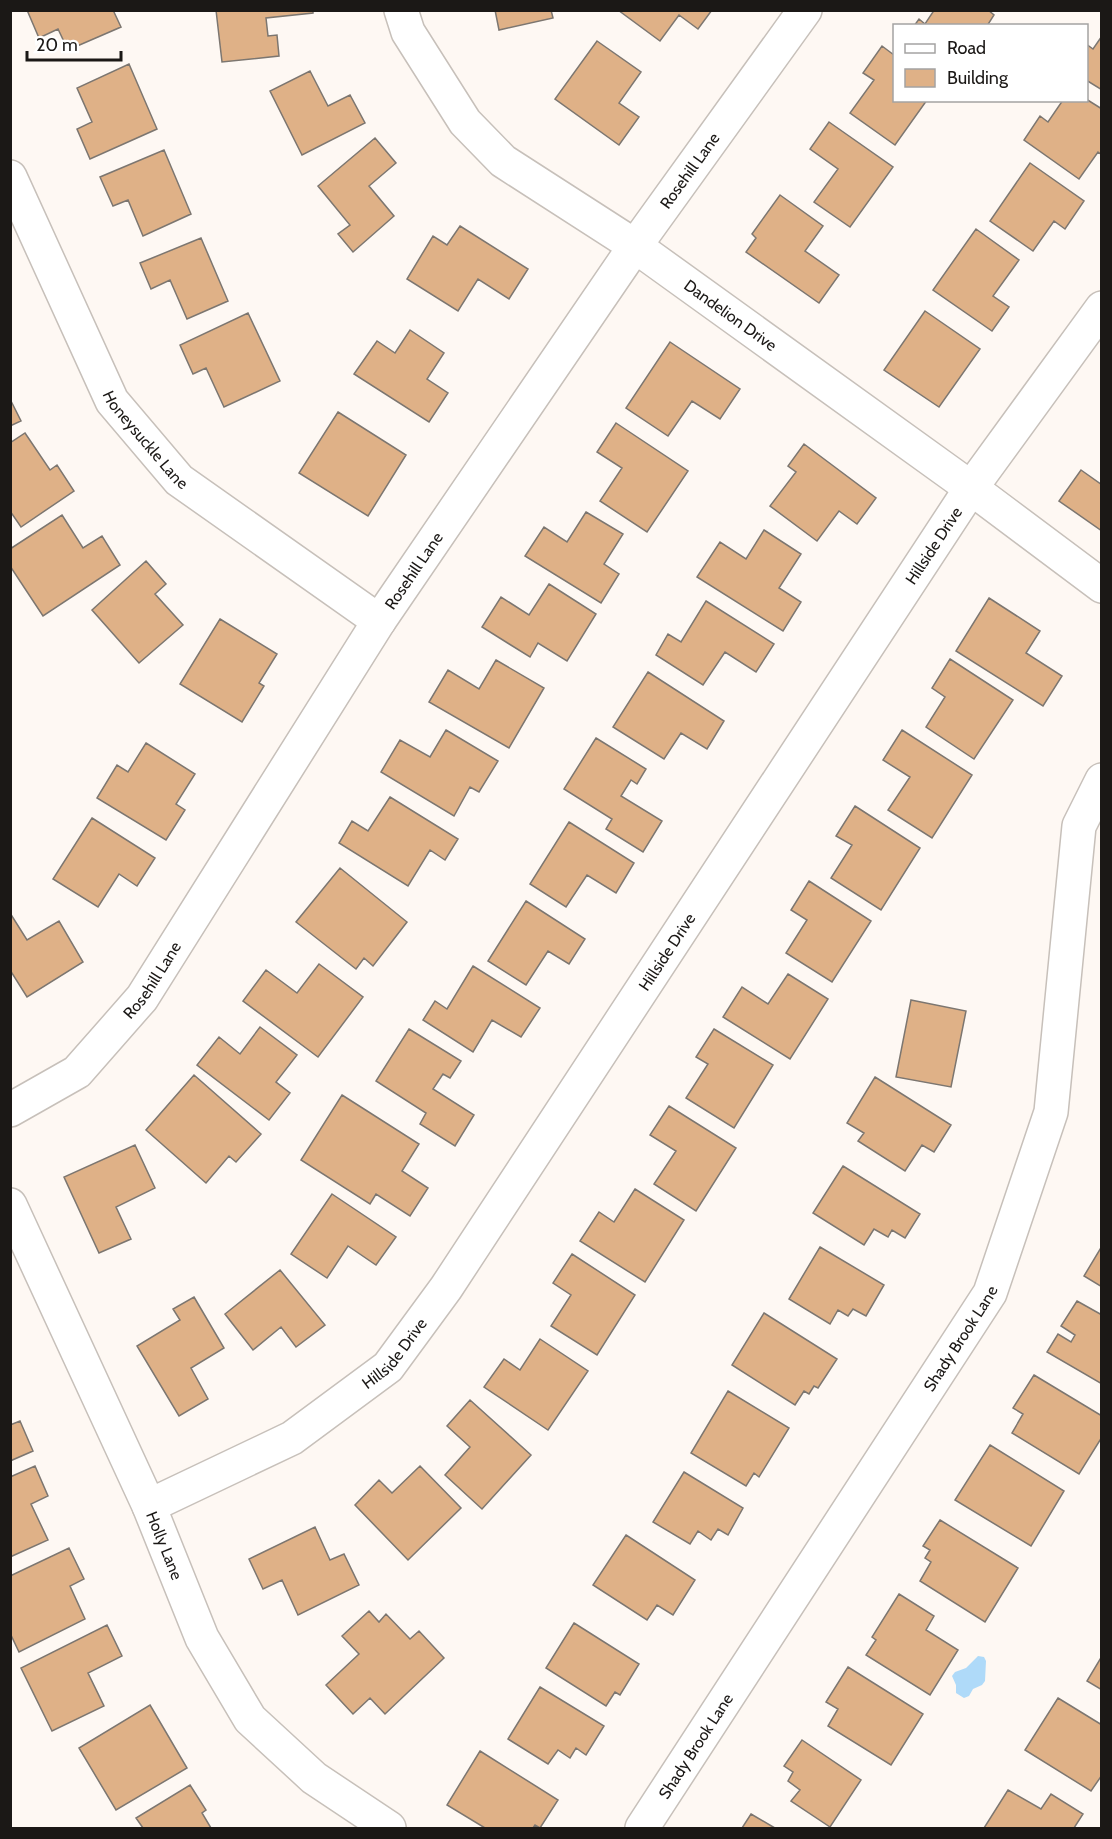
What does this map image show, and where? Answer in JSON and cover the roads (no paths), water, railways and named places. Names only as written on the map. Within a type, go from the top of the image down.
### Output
[{"type":"street","name":"Dandelion Drive","points":[[401,10],[408,32],[465,122],[503,161],[634,246],[971,488],[1101,586]]},
{"type":"street","name":"Rosehill Lane","points":[[10,1110],[77,1072],[142,998],[379,621],[634,246],[805,10]]},
{"type":"street","name":"Honeysuckle Lane","points":[[10,177],[112,401],[179,480],[379,621]]},
{"type":"street","name":"Hillside Drive","points":[[149,1506],[292,1438],[388,1367],[453,1278],[971,488],[1101,308]]},
{"type":"street","name":"Shady Brook Lane","points":[[642,1828],[990,1293],[1051,1112],[1079,826],[1101,780]]},
{"type":"street","name":"Holly Lane","points":[[10,1205],[149,1506],[202,1638],[250,1719],[314,1778],[389,1828]]},
{"type":"water","points":[[978,1656],[984,1657],[986,1661],[985,1681],[964,1698],[956,1693],[956,1685],[952,1676],[955,1672],[966,1668]]}]
